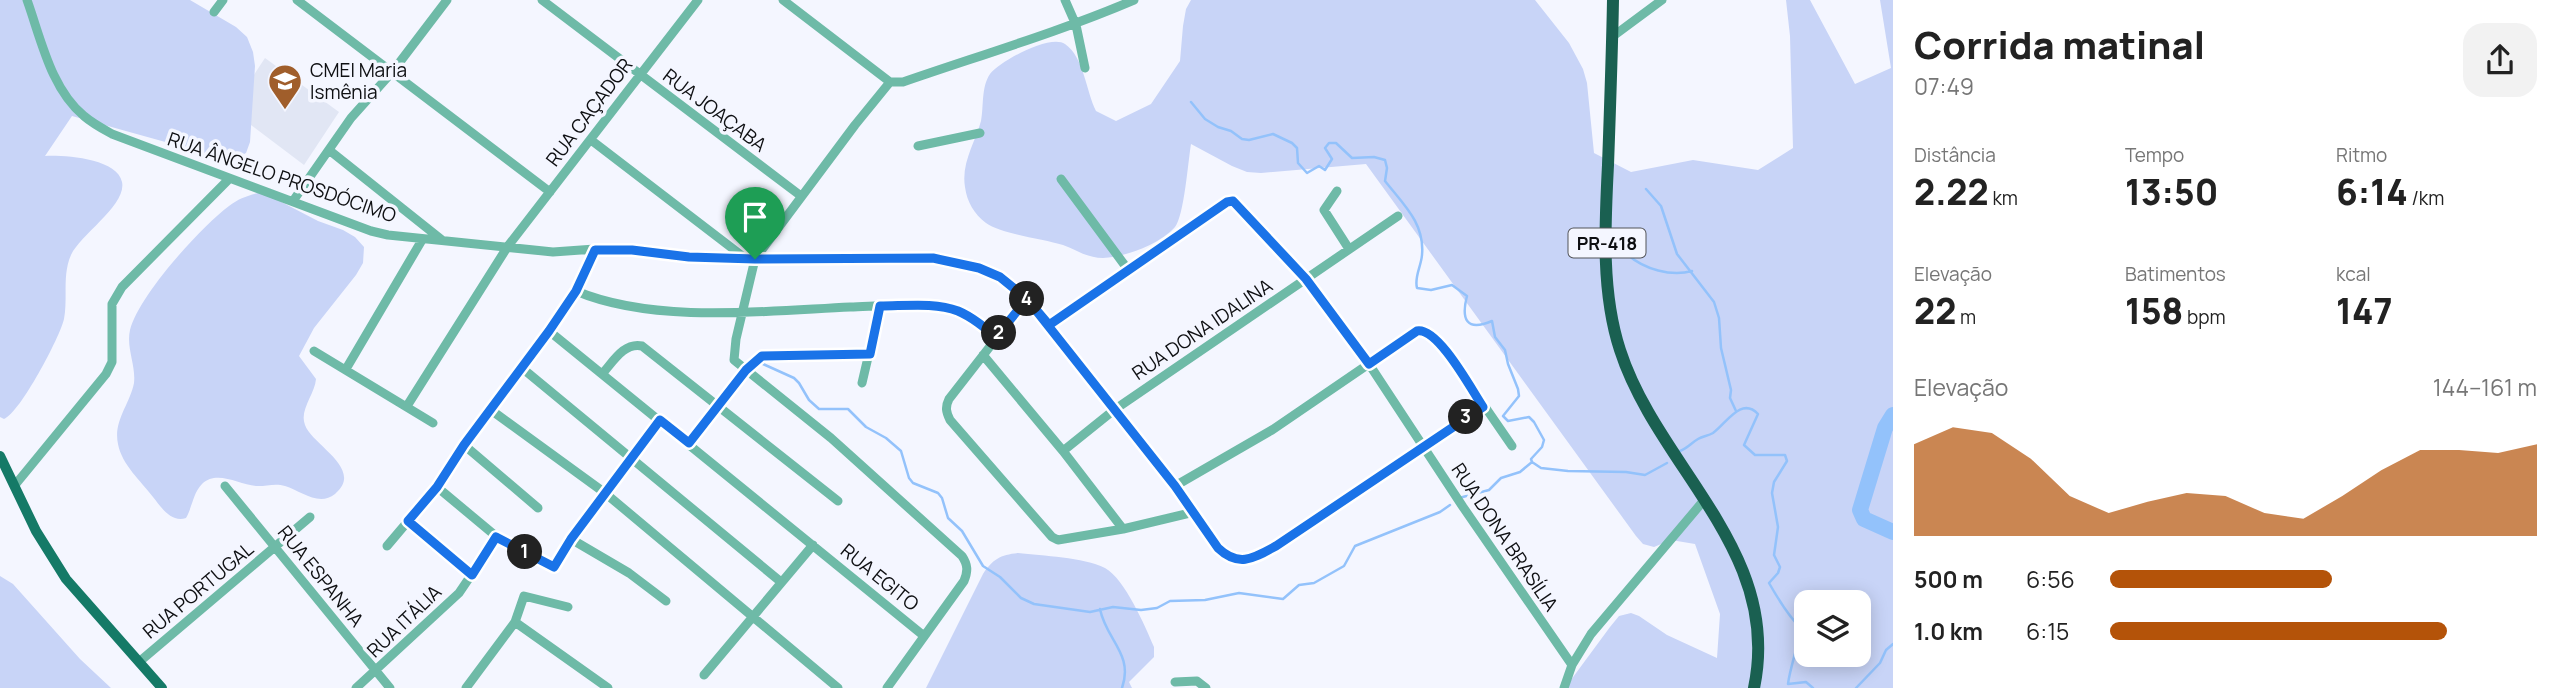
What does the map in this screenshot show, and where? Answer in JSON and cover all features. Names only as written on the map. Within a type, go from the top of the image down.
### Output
[{"type":"highway","name":"PR-418","points":[[1613,0],[1606,212],[1606,257],[1613,317],[1620,349],[1633,383],[1658,428],[1732,543],[1747,582],[1758,634],[1754,688]]},
{"type":"main road","points":[[0,456],[36,531],[65,579],[162,688]]},
{"type":"street","name":"RUA ÂNGELO PROSDÓCIMO","points":[[27,0],[57,82],[70,102],[84,116],[111,134],[371,231],[422,240],[553,252],[620,249],[689,257],[755,259],[933,258],[979,268],[1000,277],[1027,299],[1049,325],[1175,486],[1218,548],[1227,556],[1244,559],[1276,546],[1423,445]]},
{"type":"street","points":[[214,12],[223,0]]},
{"type":"street","points":[[297,0],[550,192]]},
{"type":"street","points":[[293,201],[351,118],[393,71],[447,0]]},
{"type":"street","name":"RUA JOAÇABA","points":[[542,0],[801,196]]},
{"type":"street","name":"RUA CAÇADOR","points":[[407,406],[508,246],[698,0]]},
{"type":"street","points":[[783,0],[890,82],[903,82],[1076,25],[1135,0]]},
{"type":"street","points":[[1065,0],[1076,25],[1085,68]]},
{"type":"street","points":[[1612,37],[1662,0]]},
{"type":"street","points":[[887,688],[964,582],[966,563],[962,556],[831,438],[734,360],[755,259],[890,82]]},
{"type":"street","points":[[918,146],[980,133]]},
{"type":"street","points":[[591,140],[745,258]]},
{"type":"street","points":[[329,150],[442,240]]},
{"type":"street","points":[[15,485],[106,374],[112,362],[112,304],[122,287],[229,179]]},
{"type":"street","points":[[1049,325],[1129,271],[1062,179]]},
{"type":"street","points":[[1337,191],[1324,210],[1349,249]]},
{"type":"street","name":"RUA DONA BRASÍLIA","points":[[1129,271],[1227,202],[1237,204],[1306,279],[1369,364],[1572,665]]},
{"type":"street","name":"RUA DONA IDALINA","points":[[1063,451],[1114,410],[1398,216]]},
{"type":"street","points":[[346,369],[422,240]]},
{"type":"street","points":[[387,546],[437,487],[464,445],[549,331],[576,291],[595,250]]},
{"type":"street","points":[[576,291],[600,300],[666,310],[743,312],[880,306],[941,307],[958,311],[996,337]]},
{"type":"street","points":[[1027,299],[946,405],[950,421],[1052,537],[1064,541],[1194,512]]},
{"type":"street","points":[[862,383],[880,306]]},
{"type":"street","points":[[1175,486],[1272,430],[1417,331],[1423,330],[1441,343],[1512,446]]},
{"type":"street","name":"RUA EGITO","points":[[549,331],[924,636]]},
{"type":"street","points":[[602,374],[627,347],[634,344],[642,346],[838,501]]},
{"type":"street","points":[[314,351],[433,423]]},
{"type":"street","points":[[689,443],[746,370],[762,356],[870,354]]},
{"type":"street","points":[[983,355],[1063,451],[1123,529]]},
{"type":"street","points":[[522,368],[781,582]]},
{"type":"street","points":[[1423,445],[1483,407]]},
{"type":"street","points":[[491,410],[605,493],[838,688]]},
{"type":"street","points":[[437,487],[496,537],[554,567],[571,539],[660,420]]},
{"type":"street","points":[[464,445],[538,508]]},
{"type":"street","name":"RUA ESPANHA","points":[[225,486],[390,688]]},
{"type":"street","points":[[1564,688],[1572,665],[1591,634],[1705,499]]},
{"type":"street","name":"RUA PORTUGAL","points":[[139,662],[310,517]]},
{"type":"street","points":[[408,521],[472,575]]},
{"type":"street","name":"RUA ITÁLIA","points":[[356,688],[459,593],[496,537]]},
{"type":"street","points":[[571,539],[629,573],[666,601]]},
{"type":"street","points":[[704,676],[813,545]]},
{"type":"street","points":[[466,688],[515,622],[524,596],[568,607]]},
{"type":"street","points":[[515,622],[608,688]]},
{"type":"street","points":[[1175,682],[1197,681],[1206,688]]},
{"type":"shaded area","points":[[0,0],[190,0],[236,27],[247,37],[255,66],[250,142],[246,153],[236,158],[212,155],[72,116],[45,156],[76,157],[100,163],[118,174],[122,191],[111,210],[71,255],[61,328],[29,389],[11,414],[4,419],[0,417]]},
{"type":"shaded area","points":[[1191,0],[1535,0],[1569,43],[1583,69],[1587,83],[1594,153],[1631,172],[1693,160],[1758,170],[1793,148],[1790,36],[1786,0],[1810,0],[1855,84],[1891,68],[1880,0],[1893,0],[1893,688],[1565,688],[1619,616],[1631,613],[1667,635],[1717,658],[1720,614],[1695,544],[1671,540],[1654,547],[1643,544],[1636,536],[1366,164],[1247,172],[1191,144],[1183,201],[1175,227],[1152,244],[1112,257],[1092,257],[1063,245],[1002,230],[986,223],[975,212],[966,192],[965,170],[981,121],[987,79],[995,69],[1014,56],[1037,46],[1058,42],[1065,44],[1081,66],[1096,111],[1116,121],[1151,104],[1180,61],[1186,9]]},
{"type":"shaded area","name":"CMEI Maria Ismênia","points":[[265,58],[339,112],[304,165],[231,110]]},
{"type":"shaded area","points":[[258,193],[268,195],[318,221],[343,230],[355,237],[364,247],[363,263],[356,275],[314,328],[299,356],[316,379],[304,414],[305,425],[341,466],[343,485],[335,494],[323,499],[310,497],[282,485],[258,486],[215,478],[199,488],[186,518],[176,518],[163,509],[132,472],[123,459],[118,444],[120,420],[134,383],[130,330],[145,299],[187,246],[229,206]]},
{"type":"shaded area","points":[[1018,553],[1086,561],[1105,568],[1120,582],[1134,604],[1154,647],[1154,657],[1129,682],[1132,688],[926,688],[983,574],[998,559]]},
{"type":"shaded area","points":[[0,576],[13,584],[80,659],[111,688],[0,688]]},
{"type":"waterway","points":[[1191,102],[1205,119],[1242,139],[1249,140],[1273,134],[1292,143],[1297,148],[1298,163],[1307,173],[1319,166],[1325,170],[1332,159],[1325,148],[1329,143],[1336,143],[1352,158],[1374,157],[1385,160],[1385,181],[1405,206],[1420,233],[1422,255],[1416,280],[1417,288],[1431,290],[1452,285],[1467,296],[1465,317],[1471,324],[1492,321],[1495,337],[1505,350],[1519,396],[1503,416],[1508,421],[1529,417],[1544,440],[1542,447],[1531,459],[1532,462],[1520,472],[1501,478],[1489,490],[1459,498]]},
{"type":"waterway","points":[[1646,189],[1661,206],[1677,254],[1714,302],[1719,318],[1721,348],[1731,390],[1730,398],[1736,411]]},
{"type":"waterway","points":[[1628,255],[1658,270],[1675,273],[1692,271]]},
{"type":"waterway","points":[[763,364],[794,378],[809,400],[819,409],[848,409],[866,427],[886,438],[901,451],[909,478],[913,483],[938,493],[948,518],[962,531],[983,566],[1000,577],[1021,598],[1034,604],[1090,612],[1113,607],[1141,610],[1157,608],[1170,601],[1205,600],[1239,593],[1283,599],[1299,585],[1314,583],[1344,566],[1355,546],[1440,512],[1450,505]]},
{"type":"waterway","points":[[1680,451],[1713,433],[1734,413],[1746,408],[1758,414],[1744,445],[1755,455],[1785,455],[1787,461],[1774,482],[1772,493],[1778,527],[1774,555],[1780,567],[1769,583],[1800,627],[1788,684],[1806,682],[1813,688]]},
{"type":"waterway","points":[[1893,415],[1885,428],[1860,510],[1864,519],[1893,532]]},
{"type":"waterway","points":[[1532,462],[1541,468],[1645,475],[1667,463]]},
{"type":"waterway","points":[[1100,609],[1122,656],[1125,676],[1122,688]]},
{"type":"waterway","points":[[1856,688],[1880,663],[1886,650],[1893,644]]},
{"type":"place","name":"CMEI Maria Ismênia","points":[[285,111]]},
{"type":"route","points":[[755,259],[689,257],[609,248],[595,250],[576,291],[549,331],[464,445],[437,487],[408,521],[472,575],[496,537],[554,567],[571,539],[660,420],[689,443],[746,370],[762,356],[870,354],[880,306],[941,307],[958,311],[996,337],[1027,299],[1175,486],[1218,548],[1235,559],[1255,557],[1276,546],[1483,407],[1441,343],[1423,330],[1417,331],[1369,364],[1306,279],[1233,201],[1227,202],[1049,325],[1027,299],[1000,277],[979,268],[933,258],[755,259]]}]
